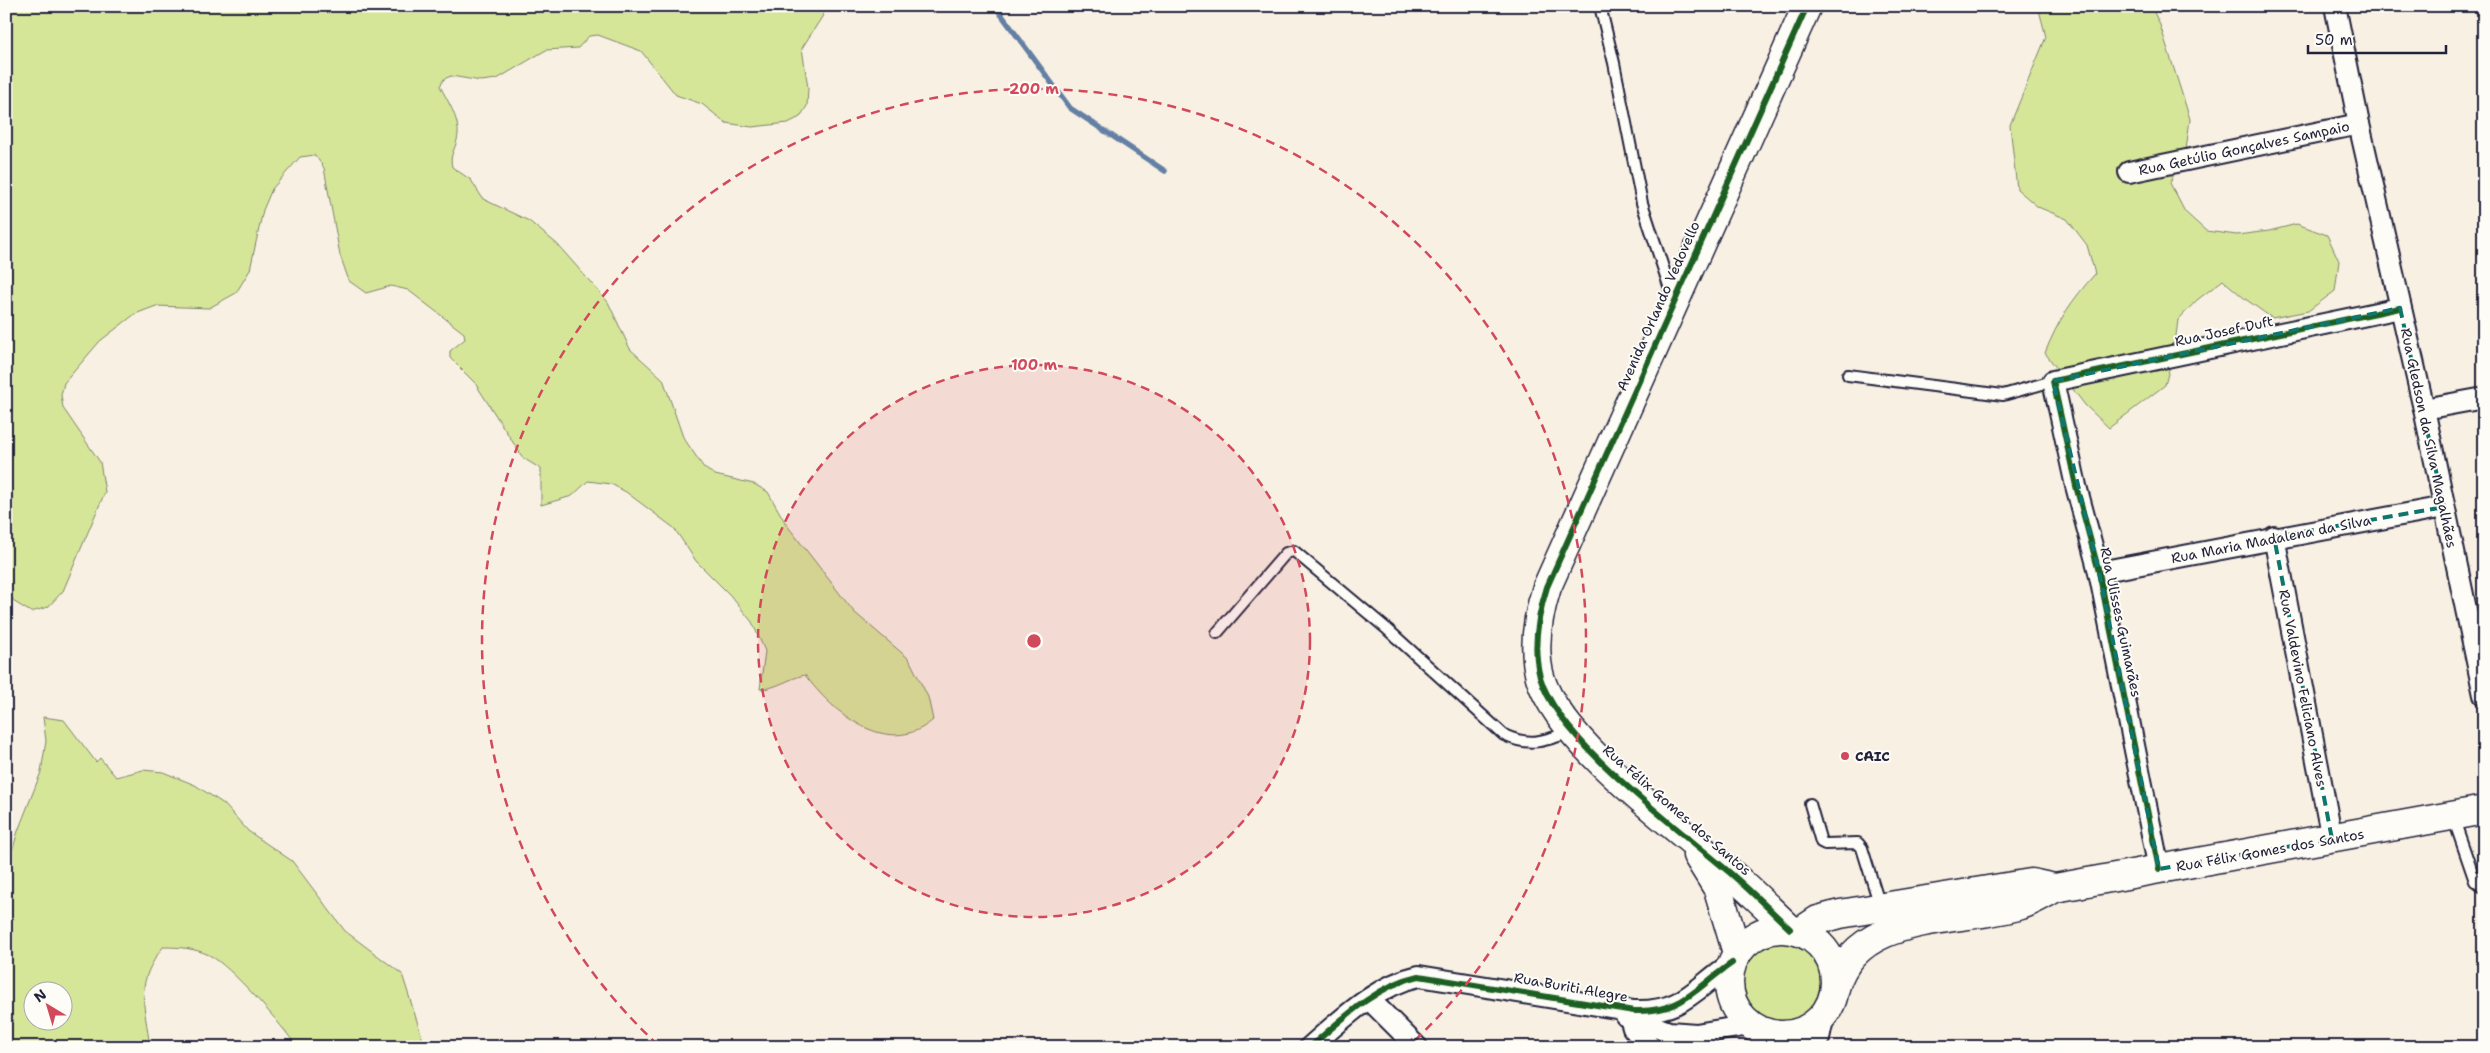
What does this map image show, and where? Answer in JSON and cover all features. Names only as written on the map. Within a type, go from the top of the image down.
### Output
[{"type":"street","name":"Avenida Orlando Vedovello","points":[[1537,618],[1547,587],[1807,6]]},
{"type":"street","name":"Rua Gledson da Silva Magalhães","points":[[2335,6],[2359,124],[2424,409],[2484,695]]},
{"type":"street","name":"Rua Getúlio Gonçalves Sampaio","points":[[2129,172],[2359,124]]},
{"type":"street","name":"Rua Josef Duft","points":[[2054,381],[2400,308]]},
{"type":"street","name":"Rua Ulisses Guimarães","points":[[2054,381],[2076,486],[2099,572],[2159,869]]},
{"type":"street","points":[[2424,409],[2484,398]]},
{"type":"street","name":"Rua Maria Madalena da Silva","points":[[2099,572],[2274,537],[2444,507]]},
{"type":"street","name":"Rua Valdevino Feliciano Alves","points":[[2274,537],[2332,838]]},
{"type":"street","name":"Rua Félix Gomes dos Santos","points":[[1537,618],[1540,676],[1546,693],[1573,731],[1600,760],[1687,839],[1795,930],[1818,920],[1840,914],[1881,907],[2031,883],[2055,888]]},
{"type":"street","name":"Rua Félix Gomes dos Santos","points":[[1835,988],[1839,974],[1847,961],[1868,942],[1889,930],[2022,905],[2055,888],[2484,810]]},
{"type":"street","name":"Rua Félix Gomes dos Santos","points":[[1687,839],[1718,889],[1734,958]]},
{"type":"street","points":[[1817,1047],[1824,1014],[1835,988],[1834,970],[1827,954],[1815,940],[1795,930],[1775,929],[1760,933],[1747,942],[1734,958],[1729,990],[1733,1004],[1750,1025],[1780,1041],[1803,1031],[1824,1014]]},
{"type":"street","name":"Rua Buriti Alegre","points":[[1632,1014],[1652,1012],[1672,1006],[1690,997],[1734,958]]},
{"type":"street","name":"Rua Buriti Alegre","points":[[1310,1047],[1343,1018],[1369,999],[1393,985],[1419,976],[1596,1003],[1632,1014],[1669,1032],[1696,1034],[1750,1025]]},
{"type":"street","points":[[1369,999],[1417,1047]]},
{"type":"street","points":[[1632,1014],[1633,1028],[1650,1047]]},
{"type":"lane","points":[[1600,6],[1614,63],[1642,204],[1674,301]]},
{"type":"lane","points":[[1848,375],[2003,395],[2011,395],[2054,381]]},
{"type":"lane","points":[[1217,633],[1286,552],[1294,551],[1387,629],[1504,735],[1518,742],[1532,743],[1573,731]]},
{"type":"lane","points":[[1810,804],[1821,842],[1825,844],[1852,842],[1858,843],[1862,848],[1881,907]]},
{"type":"lane","points":[[2453,816],[2475,881],[2484,888]]},
{"type":"highlighted area","points":[[2400,308],[2444,507],[2274,537],[2332,839],[2159,869],[2099,572],[2053,381]]},
{"type":"green space","points":[[6,6],[826,6],[822,17],[802,48],[808,88],[807,106],[800,117],[788,123],[752,127],[726,123],[702,104],[676,95],[641,51],[598,35],[589,36],[578,48],[546,50],[497,79],[481,81],[451,76],[444,79],[440,86],[458,126],[457,140],[451,163],[452,167],[471,180],[483,199],[529,221],[557,244],[608,302],[630,349],[663,379],[683,437],[704,468],[715,475],[754,484],[768,492],[786,524],[854,612],[909,659],[928,697],[933,720],[916,731],[898,735],[880,733],[863,726],[830,704],[805,675],[766,689],[760,689],[765,651],[752,622],[730,595],[696,561],[674,528],[626,492],[611,484],[588,481],[572,496],[541,505],[541,469],[523,458],[475,383],[450,358],[450,351],[465,339],[464,333],[408,290],[391,286],[366,293],[349,281],[340,255],[324,168],[315,155],[300,157],[272,189],[263,210],[250,270],[236,293],[209,308],[156,306],[135,314],[100,341],[64,383],[61,395],[63,408],[100,462],[105,492],[63,591],[48,607],[31,612],[16,603],[6,591]]},
{"type":"green space","points":[[2038,6],[2151,6],[2160,25],[2190,119],[2186,150],[2170,183],[2185,212],[2206,231],[2237,235],[2269,231],[2297,224],[2327,235],[2339,261],[2335,291],[2308,311],[2272,318],[2223,280],[2197,300],[2178,320],[2174,351],[2165,385],[2109,428],[2085,405],[2045,353],[2066,311],[2095,274],[2087,245],[2067,219],[2038,207],[2017,189],[2010,125],[2046,37]]},
{"type":"green space","points":[[43,717],[64,720],[96,762],[100,758],[116,777],[143,770],[163,772],[195,785],[224,804],[248,831],[292,861],[345,931],[402,974],[422,1037],[421,1047],[297,1047],[256,997],[218,961],[198,951],[163,947],[154,960],[145,981],[144,1002],[149,1040],[146,1047],[6,1047],[6,872],[18,831],[41,772],[46,741]]},
{"type":"green space","points":[[1781,937],[1798,940],[1813,950],[1823,965],[1826,982],[1823,999],[1813,1014],[1798,1024],[1781,1027],[1764,1024],[1749,1014],[1739,999],[1736,982],[1739,965],[1749,950],[1764,940]]},
{"type":"waterway","points":[[995,6],[1070,108],[1165,171]]},
{"type":"cycle path","points":[[1790,929],[1737,879],[1622,782],[1570,728],[1551,702],[1540,677],[1536,643],[1541,609],[1547,587],[1807,6]]},
{"type":"cycle path","points":[[2159,869],[2099,572],[2076,486],[2053,381],[2400,308]]},
{"type":"cycle path","points":[[1310,1047],[1347,1015],[1374,995],[1404,980],[1419,976],[1634,1011],[1651,1011],[1665,1008],[1688,997],[1732,963]]},
{"type":"place","name":"CAIC","points":[[1845,756]]}]
